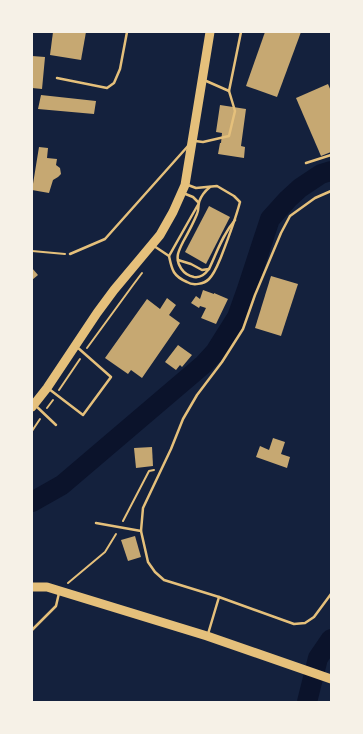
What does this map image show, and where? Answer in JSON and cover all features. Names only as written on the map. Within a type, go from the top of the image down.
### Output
[{"type":"highway","points":[[33,406],[114,290],[160,235],[184,189],[210,32]]},
{"type":"highway","points":[[32,587],[47,587],[207,636],[331,679]]},
{"type":"lane","points":[[57,78],[108,88],[114,83],[120,69],[127,32]]},
{"type":"lane","points":[[70,254],[105,239],[193,141],[203,142],[229,136],[235,111],[228,91],[241,32]]},
{"type":"lane","points":[[202,79],[228,91]]},
{"type":"lane","points":[[306,163],[331,155]]},
{"type":"lane","points":[[184,189],[217,186],[234,196],[240,202],[229,238],[213,274],[203,283],[192,284],[175,275],[172,271],[169,256],[205,191],[210,187]]},
{"type":"lane","points":[[184,189],[199,203]]},
{"type":"lane","points":[[331,191],[315,198],[290,216],[281,233],[255,295],[243,329],[222,362],[197,395],[183,419],[171,449],[143,508],[141,531],[148,562],[155,572],[164,580],[219,597],[294,624],[305,623],[314,617],[331,594]]},
{"type":"lane","points":[[199,203],[198,212],[178,252],[180,268],[191,276],[199,277],[204,275],[209,269],[220,243],[236,218]]},
{"type":"lane","points":[[152,245],[169,256]]},
{"type":"lane","points":[[178,260],[191,264],[202,270],[209,269]]},
{"type":"lane","points":[[47,388],[83,414],[111,377],[75,346]]},
{"type":"lane","points":[[33,406],[56,425]]},
{"type":"lane","points":[[96,523],[141,531]]},
{"type":"lane","points":[[32,630],[56,606],[60,591]]},
{"type":"lane","points":[[207,636],[219,597]]},
{"type":"path","points":[[32,251],[70,254]]},
{"type":"path","points":[[87,348],[132,285],[144,272]]},
{"type":"building","points":[[53,32],[86,32],[81,60],[50,55]]},
{"type":"building","points":[[265,32],[301,32],[277,97],[246,86]]},
{"type":"building","points":[[32,56],[45,57],[42,89],[32,88]]},
{"type":"building","points":[[328,84],[331,91],[331,152],[321,156],[296,98]]},
{"type":"building","points":[[41,95],[96,101],[94,114],[38,109]]},
{"type":"building","points":[[220,105],[246,109],[241,146],[245,147],[244,158],[218,154],[222,133],[216,132]]},
{"type":"building","points":[[39,147],[48,148],[47,158],[57,159],[56,165],[60,168],[61,174],[53,180],[49,193],[32,190]]},
{"type":"building","points":[[209,206],[230,217],[206,264],[185,252]]},
{"type":"building","points":[[32,268],[38,275],[32,280]]},
{"type":"building","points":[[271,276],[298,284],[281,336],[255,328]]},
{"type":"building","points":[[203,290],[228,299],[216,324],[201,318],[206,308],[200,306],[199,308],[191,303],[196,296],[200,299]]},
{"type":"building","points":[[167,298],[176,305],[169,315],[180,323],[142,378],[131,370],[128,374],[105,358],[147,299],[160,309]]},
{"type":"building","points":[[178,345],[192,355],[182,367],[180,365],[176,370],[165,362]]},
{"type":"building","points":[[273,438],[285,442],[281,454],[290,457],[287,468],[256,457],[260,446],[269,450]]},
{"type":"building","points":[[152,447],[153,466],[136,468],[134,448]]},
{"type":"building","points":[[135,536],[141,557],[128,561],[121,540]]},
{"type":"waterway","points":[[32,502],[62,485],[204,364],[215,352],[237,317],[270,219],[300,188],[321,174],[331,171]]},
{"type":"waterway","points":[[307,702],[318,658],[331,639]]}]
